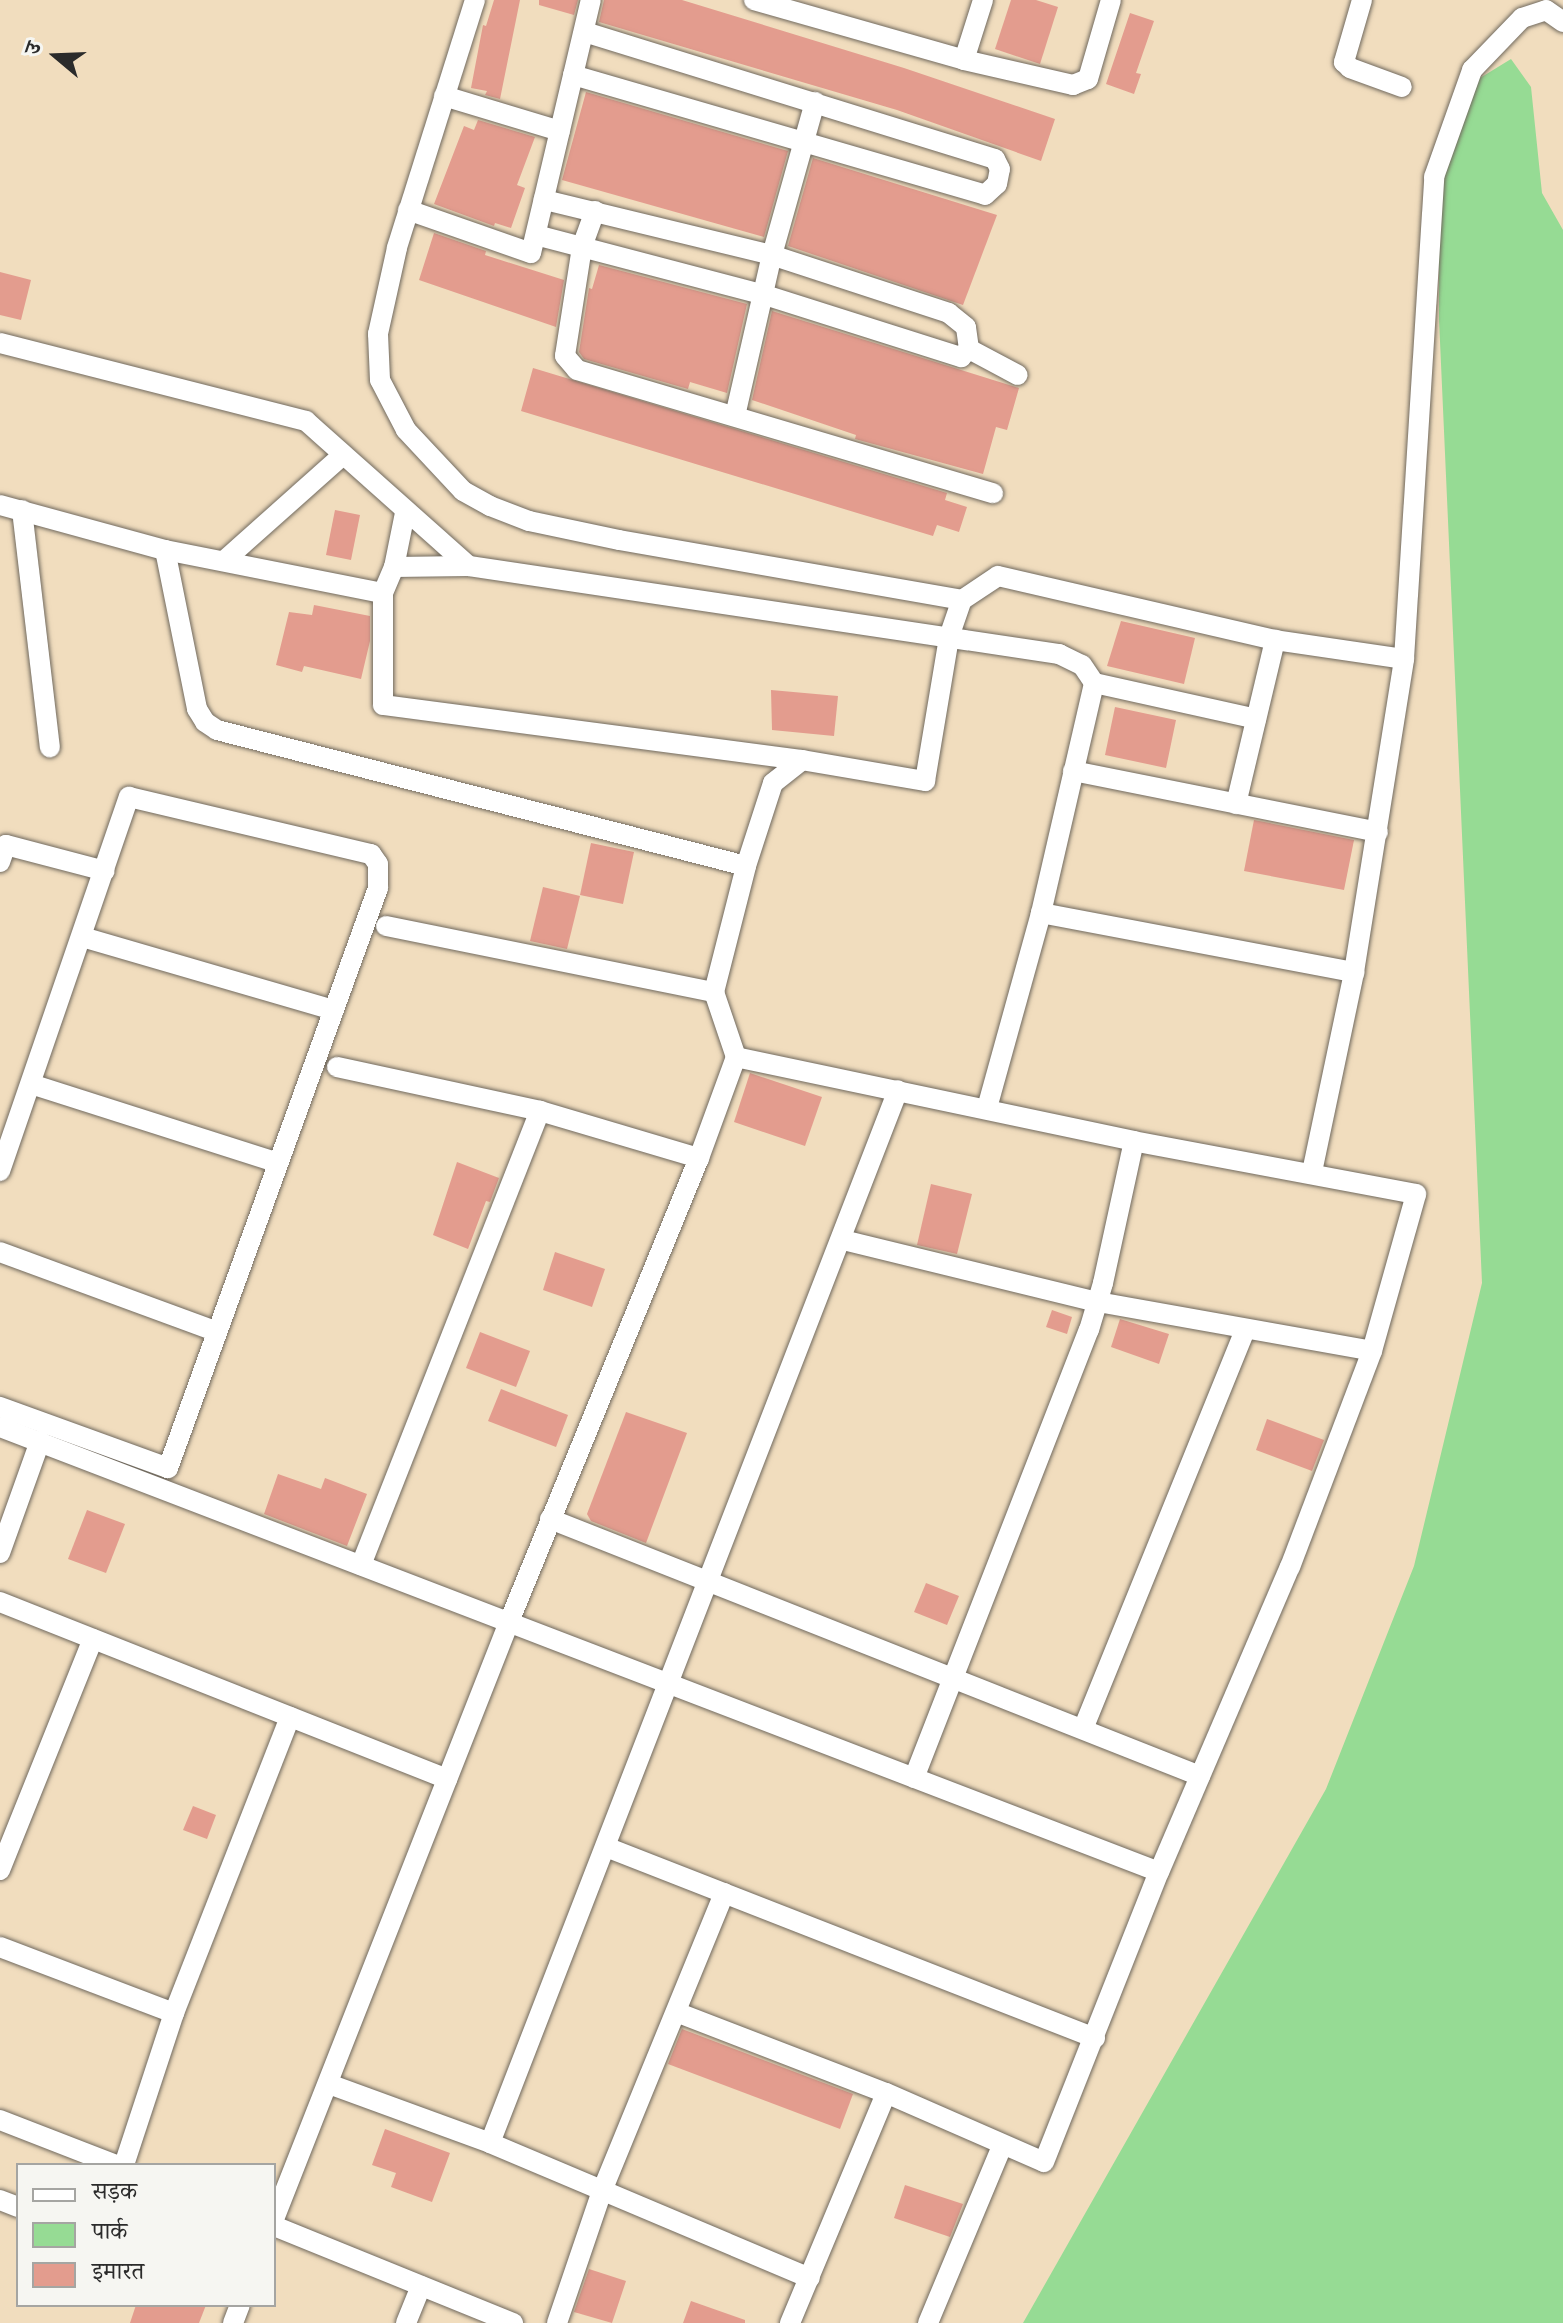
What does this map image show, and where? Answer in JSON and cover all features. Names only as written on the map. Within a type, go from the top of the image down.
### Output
[{"type":"street","points":[[475,0],[408,210],[378,334],[380,380],[406,430],[463,491],[529,521],[962,600]]},
{"type":"street","points":[[408,210],[531,253],[591,0]]},
{"type":"street","points":[[754,0],[964,60],[1067,84],[1080,84],[1088,79],[1111,0]]},
{"type":"street","points":[[964,60],[983,0]]},
{"type":"street","points":[[1362,0],[1344,62],[1350,68],[1402,87]]},
{"type":"street","points":[[1312,1172],[1354,972],[1404,659],[1434,177],[1472,70],[1522,18],[1554,10]]},
{"type":"street","points":[[573,75],[985,195],[997,184],[1000,169],[995,159],[584,32]]},
{"type":"street","points":[[444,96],[560,131]]},
{"type":"street","points":[[735,416],[772,255],[815,102]]},
{"type":"street","points":[[544,200],[772,255],[949,313],[966,327],[969,349]]},
{"type":"street","points":[[595,211],[582,247],[565,356],[577,370],[993,493]]},
{"type":"street","points":[[536,235],[765,295],[961,357],[969,349]]},
{"type":"street","points":[[0,343],[306,421],[405,513],[469,566]]},
{"type":"street","points":[[969,349],[1018,375]]},
{"type":"street","points":[[225,560],[343,455]]},
{"type":"street","points":[[0,505],[165,550],[383,593]]},
{"type":"street","points":[[22,510],[50,747]]},
{"type":"street","points":[[405,513],[394,567],[383,593],[383,705],[802,760],[925,781],[949,637],[962,600],[998,576],[1275,640],[1404,659]]},
{"type":"street","points":[[165,550],[197,709],[205,722],[217,730],[746,866]]},
{"type":"street","points":[[394,567],[469,566],[1059,654],[1082,665],[1094,683],[1256,719]]},
{"type":"street","points":[[1236,804],[1275,640]]},
{"type":"street","points":[[987,1108],[1041,913],[1094,683]]},
{"type":"street","points":[[276,2214],[550,1519],[699,1158],[736,1057],[714,992],[746,866],[773,783],[802,760]]},
{"type":"street","points":[[1073,771],[1378,832]]},
{"type":"street","points":[[0,1171],[129,797],[371,854],[378,864],[378,888],[168,1468],[0,1407]]},
{"type":"street","points":[[0,862],[6,845],[105,871]]},
{"type":"street","points":[[1041,913],[1354,972]]},
{"type":"street","points":[[386,926],[714,992]]},
{"type":"street","points":[[82,937],[334,1010]]},
{"type":"street","points":[[676,2012],[886,2093],[1044,2162],[1159,1872],[1290,1567],[1372,1351],[1416,1194],[1312,1172],[1134,1141],[736,1057]]},
{"type":"street","points":[[337,1067],[540,1111],[699,1158]]},
{"type":"street","points":[[31,1084],[278,1163]]},
{"type":"street","points":[[490,2143],[667,1683],[843,1240],[898,1090]]},
{"type":"street","points":[[361,1565],[540,1111]]},
{"type":"street","points":[[914,1778],[1098,1302],[1134,1141]]},
{"type":"street","points":[[843,1240],[1098,1302],[1372,1351]]},
{"type":"street","points":[[0,1252],[217,1332]]},
{"type":"street","points":[[1083,1729],[1245,1330]]},
{"type":"street","points":[[0,1427],[1159,1872]]},
{"type":"street","points":[[0,1553],[40,1441]]},
{"type":"street","points":[[550,1519],[1200,1776]]},
{"type":"street","points":[[0,1602],[447,1779]]},
{"type":"street","points":[[0,1870],[93,1639]]},
{"type":"street","points":[[125,2163],[174,2013],[290,1717]]},
{"type":"street","points":[[606,1847],[1095,2038]]},
{"type":"street","points":[[557,2323],[602,2191],[724,1893]]},
{"type":"street","points":[[0,1947],[174,2013]]},
{"type":"street","points":[[329,2084],[490,2143],[810,2278]]},
{"type":"street","points":[[790,2323],[886,2093]]},
{"type":"street","points":[[0,2120],[111,2163]]},
{"type":"street","points":[[928,2323],[1002,2146]]},
{"type":"street","points":[[276,2227],[513,2323]]},
{"type":"street","points":[[406,2323],[421,2286]]},
{"type":"green space","points":[[1511,59],[1531,87],[1542,193],[1563,230],[1563,2323],[1023,2323],[1326,1789],[1414,1566],[1482,1283],[1439,319],[1439,182],[1467,86]]},
{"type":"building","points":[[494,0],[520,0],[500,99],[485,95],[487,91],[471,88],[483,25],[486,26]]},
{"type":"building","points":[[539,0],[578,0],[574,15],[539,5]]},
{"type":"building","points":[[604,0],[682,0],[904,68],[1055,119],[1041,161],[897,110],[599,22]]},
{"type":"building","points":[[1011,0],[1036,0],[1058,7],[1040,64],[995,49]]},
{"type":"building","points":[[1130,13],[1154,21],[1136,73],[1141,74],[1134,94],[1106,84]]},
{"type":"building","points":[[586,92],[788,151],[764,237],[562,180]]},
{"type":"building","points":[[478,120],[535,137],[517,185],[525,188],[511,228],[495,223],[494,226],[434,204],[464,126],[474,130]]},
{"type":"building","points":[[813,158],[997,215],[963,305],[788,246]]},
{"type":"building","points":[[434,233],[486,251],[485,255],[564,280],[556,327],[419,280]]},
{"type":"building","points":[[599,265],[747,304],[727,393],[690,382],[688,389],[584,359],[579,352],[589,288],[592,289]]},
{"type":"building","points":[[0,272],[31,280],[21,320],[0,315]]},
{"type":"building","points":[[772,311],[1019,388],[1007,430],[996,427],[983,474],[855,439],[856,435],[752,400]]},
{"type":"building","points":[[533,368],[947,493],[945,500],[967,507],[959,532],[937,525],[933,536],[521,411]]},
{"type":"building","points":[[335,510],[360,515],[351,560],[326,555]]},
{"type":"building","points":[[314,605],[370,616],[370,641],[361,679],[304,666],[302,672],[276,665],[289,612],[312,615]]},
{"type":"building","points":[[1121,621],[1195,638],[1184,684],[1107,666]]},
{"type":"building","points":[[771,690],[838,696],[834,736],[772,730]]},
{"type":"building","points":[[1115,707],[1176,720],[1166,768],[1105,755]]},
{"type":"building","points":[[1254,820],[1354,840],[1344,890],[1244,871]]},
{"type":"building","points":[[591,843],[634,852],[623,904],[580,895]]},
{"type":"building","points":[[543,887],[580,896],[567,949],[530,941]]},
{"type":"building","points":[[750,1073],[822,1097],[805,1146],[734,1122]]},
{"type":"building","points":[[457,1162],[499,1178],[490,1202],[486,1201],[468,1249],[433,1235]]},
{"type":"building","points":[[931,1184],[972,1194],[957,1254],[917,1245]]},
{"type":"building","points":[[555,1252],[605,1269],[592,1307],[543,1290]]},
{"type":"building","points":[[1052,1310],[1072,1317],[1067,1334],[1046,1327]]},
{"type":"building","points":[[1120,1319],[1169,1334],[1159,1364],[1111,1347]]},
{"type":"building","points":[[480,1332],[530,1351],[516,1387],[466,1368]]},
{"type":"building","points":[[501,1389],[568,1415],[556,1447],[488,1421]]},
{"type":"building","points":[[626,1412],[687,1433],[646,1543],[591,1521],[587,1514]]},
{"type":"building","points":[[1267,1419],[1324,1440],[1312,1471],[1256,1450]]},
{"type":"building","points":[[278,1474],[321,1489],[325,1478],[367,1494],[347,1546],[264,1514]]},
{"type":"building","points":[[87,1510],[125,1524],[106,1573],[68,1559]]},
{"type":"building","points":[[926,1583],[959,1596],[947,1625],[914,1612]]},
{"type":"building","points":[[193,1806],[216,1815],[207,1839],[183,1830]]},
{"type":"building","points":[[682,2029],[853,2094],[840,2129],[668,2064]]},
{"type":"building","points":[[385,2129],[450,2153],[432,2202],[391,2187],[396,2173],[372,2165]]},
{"type":"building","points":[[905,2185],[963,2204],[950,2237],[894,2218]]},
{"type":"building","points":[[589,2269],[626,2281],[612,2323],[574,2312]]},
{"type":"building","points":[[691,2301],[745,2320],[745,2323],[683,2323]]},
{"type":"building","points":[[135,2307],[205,2307],[199,2323],[130,2323]]}]
